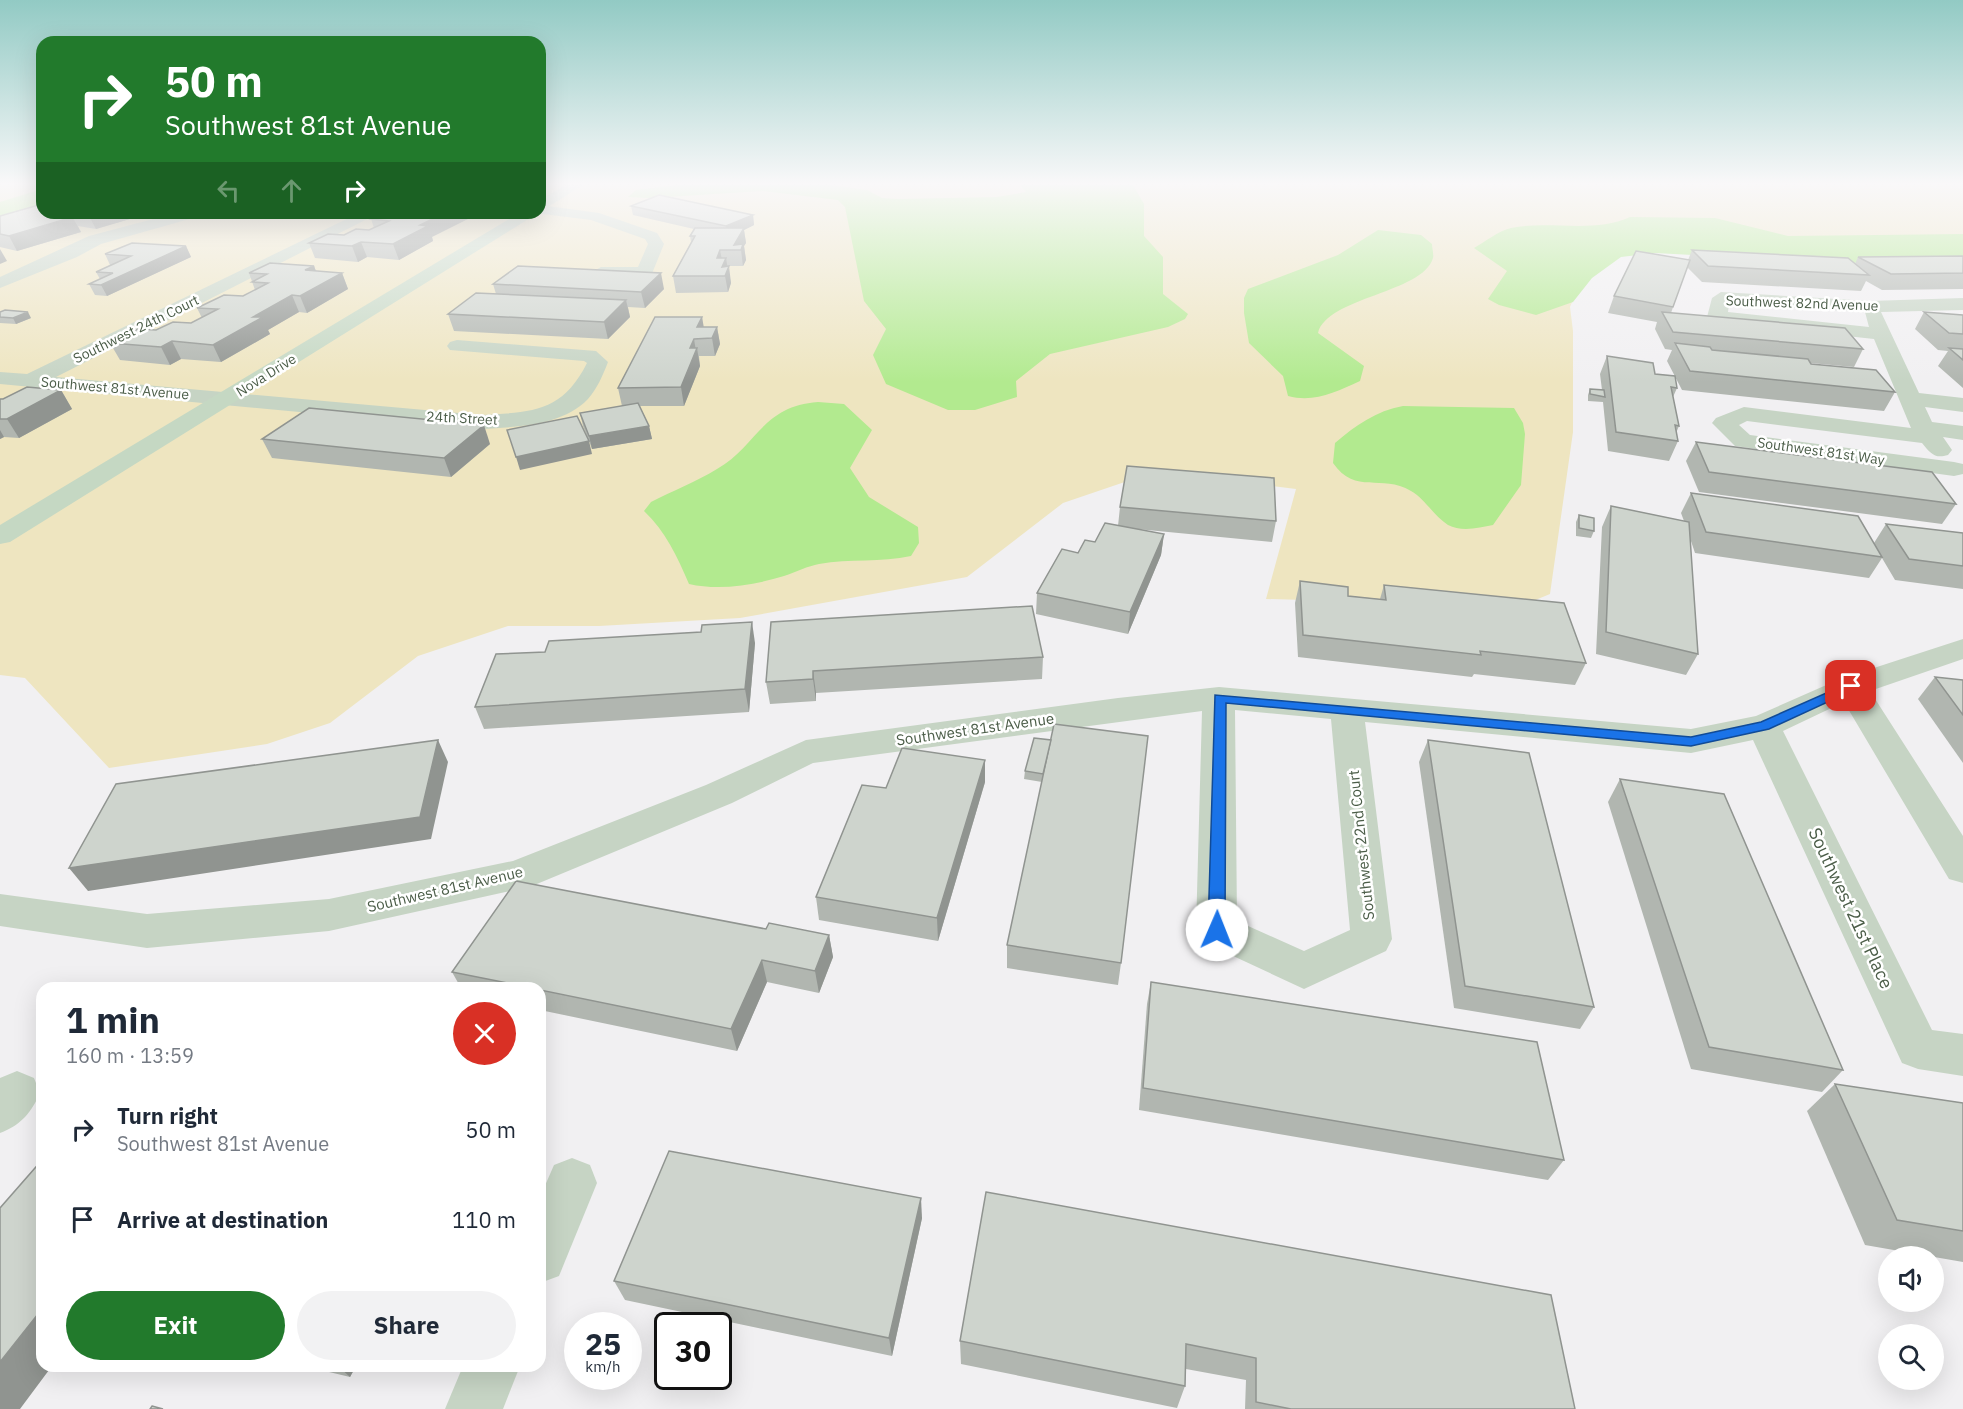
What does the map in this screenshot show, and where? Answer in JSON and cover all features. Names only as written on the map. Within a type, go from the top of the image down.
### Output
[{"type":"street","points":[[0,283],[75,251]]},
{"type":"street","name":"Southwest 24th Court","points":[[30,381],[294,251]]},
{"type":"street","name":"Nova Drive","points":[[0,536],[469,251]]},
{"type":"street","points":[[589,271],[645,273],[653,251]]},
{"type":"street","name":"Southwest 82nd Avenue","points":[[1882,334],[1717,316],[1720,298],[1870,307],[1963,304]]},
{"type":"street","name":"Southwest 82nd Avenue","points":[[1922,305],[1963,314]]},
{"type":"street","points":[[1870,307],[1926,433],[1959,471]]},
{"type":"street","name":"24th Street","points":[[230,398],[481,422],[514,420],[556,411],[580,394],[598,362],[589,355],[458,346]]},
{"type":"street","name":"Southwest 81st Avenue","points":[[0,378],[230,398]]},
{"type":"street","points":[[1910,399],[1963,405]]},
{"type":"street","name":"Southwest 81st Way","points":[[1959,471],[1743,441],[1724,423],[1744,414],[1926,433],[1963,434]]},
{"type":"street","name":"Southwest 81st Avenue","points":[[0,909],[147,931],[329,915],[518,875],[719,794],[806,752],[1118,709],[1220,698],[1691,741],[1764,726],[1851,686],[1963,649]]},
{"type":"street","points":[[1851,686],[1963,868]]},
{"type":"street","name":"Southwest 22nd Court","points":[[1220,698],[1217,930],[1304,971],[1371,939],[1347,708]]},
{"type":"street","name":"Southwest 21st Place","points":[[1764,726],[1918,1049],[1963,1055]]},
{"type":"street","points":[[546,1243],[572,1183]]},
{"type":"street","points":[[474,1409],[489,1372]]},
{"type":"shaded area","points":[[0,251],[1579,251],[1591,258],[1570,307],[1573,331],[1573,432],[1550,594],[1521,606],[1266,599],[1296,489],[1157,471],[1063,503],[967,577],[740,618],[599,626],[508,626],[418,656],[330,723],[267,744],[109,768],[25,678],[0,675]]},
{"type":"shaded area","points":[[854,251],[1157,251],[1163,257],[1163,294],[1188,314],[1185,319],[1168,327],[1050,354],[1016,381],[1017,397],[975,410],[948,410],[886,384],[873,355],[886,329],[864,301]]},
{"type":"shaded area","points":[[1345,251],[1433,251],[1433,258],[1426,270],[1412,279],[1338,311],[1325,321],[1318,333],[1364,366],[1360,381],[1316,397],[1288,396],[1283,376],[1249,343],[1244,298],[1248,289]]},
{"type":"shaded area","points":[[1478,251],[1963,251],[1963,261],[1844,263],[1655,253],[1621,257],[1592,278],[1573,302],[1536,315],[1499,305],[1488,299],[1507,271]]},
{"type":"shaded area","points":[[818,402],[844,404],[872,430],[850,468],[869,497],[918,527],[919,543],[911,556],[819,564],[773,579],[737,586],[713,587],[689,584],[659,527],[644,511],[651,502],[701,478],[731,460],[762,428],[784,411],[799,405]]},
{"type":"shaded area","points":[[1403,406],[1514,408],[1523,423],[1525,434],[1521,485],[1493,525],[1470,529],[1453,527],[1443,521],[1411,491],[1400,486],[1351,479],[1333,463],[1335,443],[1343,436],[1375,415]]},
{"type":"building","points":[[113,251],[176,251],[101,285],[89,284],[113,273],[96,272],[131,256],[105,254]]},
{"type":"building","points":[[687,251],[720,251],[717,258],[726,258],[722,267],[729,266],[725,276],[673,276]]},
{"type":"building","points":[[1636,251],[1690,260],[1673,307],[1614,296]]},
{"type":"building","points":[[1693,251],[1848,258],[1869,275],[1708,266]]},
{"type":"building","points":[[1963,256],[1963,273],[1891,274],[1858,257]]},
{"type":"building","points":[[270,263],[314,266],[305,270],[342,273],[300,296],[292,295],[253,317],[263,317],[213,345],[172,341],[161,347],[110,343],[138,329],[156,330],[173,322],[191,323],[218,309],[197,308],[224,295],[243,296],[268,283],[252,282],[267,274],[249,273]]},
{"type":"building","points":[[518,266],[661,273],[641,292],[493,284]]},
{"type":"building","points":[[476,293],[626,300],[604,322],[448,314]]},
{"type":"building","points":[[5,310],[28,312],[13,318],[0,317],[0,312]]},
{"type":"building","points":[[1662,312],[1845,328],[1863,349],[1673,332]]},
{"type":"building","points":[[1924,312],[1963,315],[1963,334],[1949,333]]},
{"type":"building","points":[[655,317],[702,317],[697,327],[717,327],[712,338],[694,339],[690,348],[697,348],[681,387],[618,388]]},
{"type":"building","points":[[1675,343],[1710,347],[1712,350],[1808,359],[1811,364],[1876,370],[1895,392],[1690,371]]},
{"type":"building","points":[[1949,348],[1963,349],[1963,360]]},
{"type":"building","points":[[1607,356],[1653,363],[1655,374],[1675,376],[1677,388],[1671,387],[1679,426],[1675,425],[1678,441],[1616,432]]},
{"type":"building","points":[[27,387],[61,390],[7,419],[0,419],[0,399]]},
{"type":"building","points":[[1590,389],[1604,390],[1605,397],[1590,394]]},
{"type":"building","points":[[638,403],[649,426],[589,436],[580,413]]},
{"type":"building","points":[[309,408],[484,425],[444,458],[262,439]]},
{"type":"building","points":[[577,416],[589,441],[516,457],[507,430]]},
{"type":"building","points":[[1696,442],[1932,472],[1956,504],[1709,472]]},
{"type":"building","points":[[1127,466],[1274,478],[1276,521],[1120,507]]},
{"type":"building","points":[[1691,493],[1858,516],[1882,557],[1706,532]]},
{"type":"building","points":[[1611,506],[1689,522],[1698,654],[1606,632]]},
{"type":"building","points":[[1579,515],[1594,518],[1594,531],[1579,528]]},
{"type":"building","points":[[1105,523],[1164,534],[1130,612],[1037,593],[1062,549],[1078,553],[1085,540],[1095,542]]},
{"type":"building","points":[[1886,524],[1963,533],[1963,566],[1909,559]]},
{"type":"building","points":[[1300,581],[1348,587],[1348,596],[1386,600],[1384,585],[1564,603],[1586,663],[1480,651],[1481,655],[1303,635]]},
{"type":"building","points":[[1032,606],[1043,657],[813,671],[813,679],[766,682],[771,622]]},
{"type":"building","points":[[752,622],[745,689],[475,707],[496,654],[545,652],[549,641],[701,632],[702,625]]},
{"type":"building","points":[[1935,677],[1963,680],[1963,715]]},
{"type":"building","points":[[1054,724],[1148,736],[1121,963],[1007,945]]},
{"type":"building","points":[[1034,738],[1051,740],[1043,774],[1025,771]]},
{"type":"building","points":[[438,740],[420,817],[69,868],[116,784]]},
{"type":"building","points":[[1428,740],[1529,753],[1594,1007],[1465,986]]},
{"type":"building","points":[[902,748],[985,760],[937,918],[816,897],[862,785],[886,788]]},
{"type":"building","points":[[1620,779],[1724,794],[1843,1070],[1709,1047]]},
{"type":"building","points":[[516,881],[766,929],[769,923],[829,935],[815,971],[762,960],[731,1029],[546,991],[546,982],[503,982],[452,972]]},
{"type":"building","points":[[1151,982],[1537,1042],[1564,1160],[1143,1088]]},
{"type":"building","points":[[1835,1084],[1963,1103],[1963,1231],[1897,1220]]},
{"type":"building","points":[[669,1151],[921,1198],[889,1338],[614,1281]]},
{"type":"building","points":[[36,1167],[36,1317],[0,1362],[0,1208]]},
{"type":"building","points":[[986,1192],[1551,1295],[1575,1409],[1291,1409],[1256,1402],[1256,1358],[1186,1344],[1185,1386],[960,1341]]},
{"type":"route","points":[[1217,930],[1220,698],[1691,741],[1764,726],[1851,686]]}]
